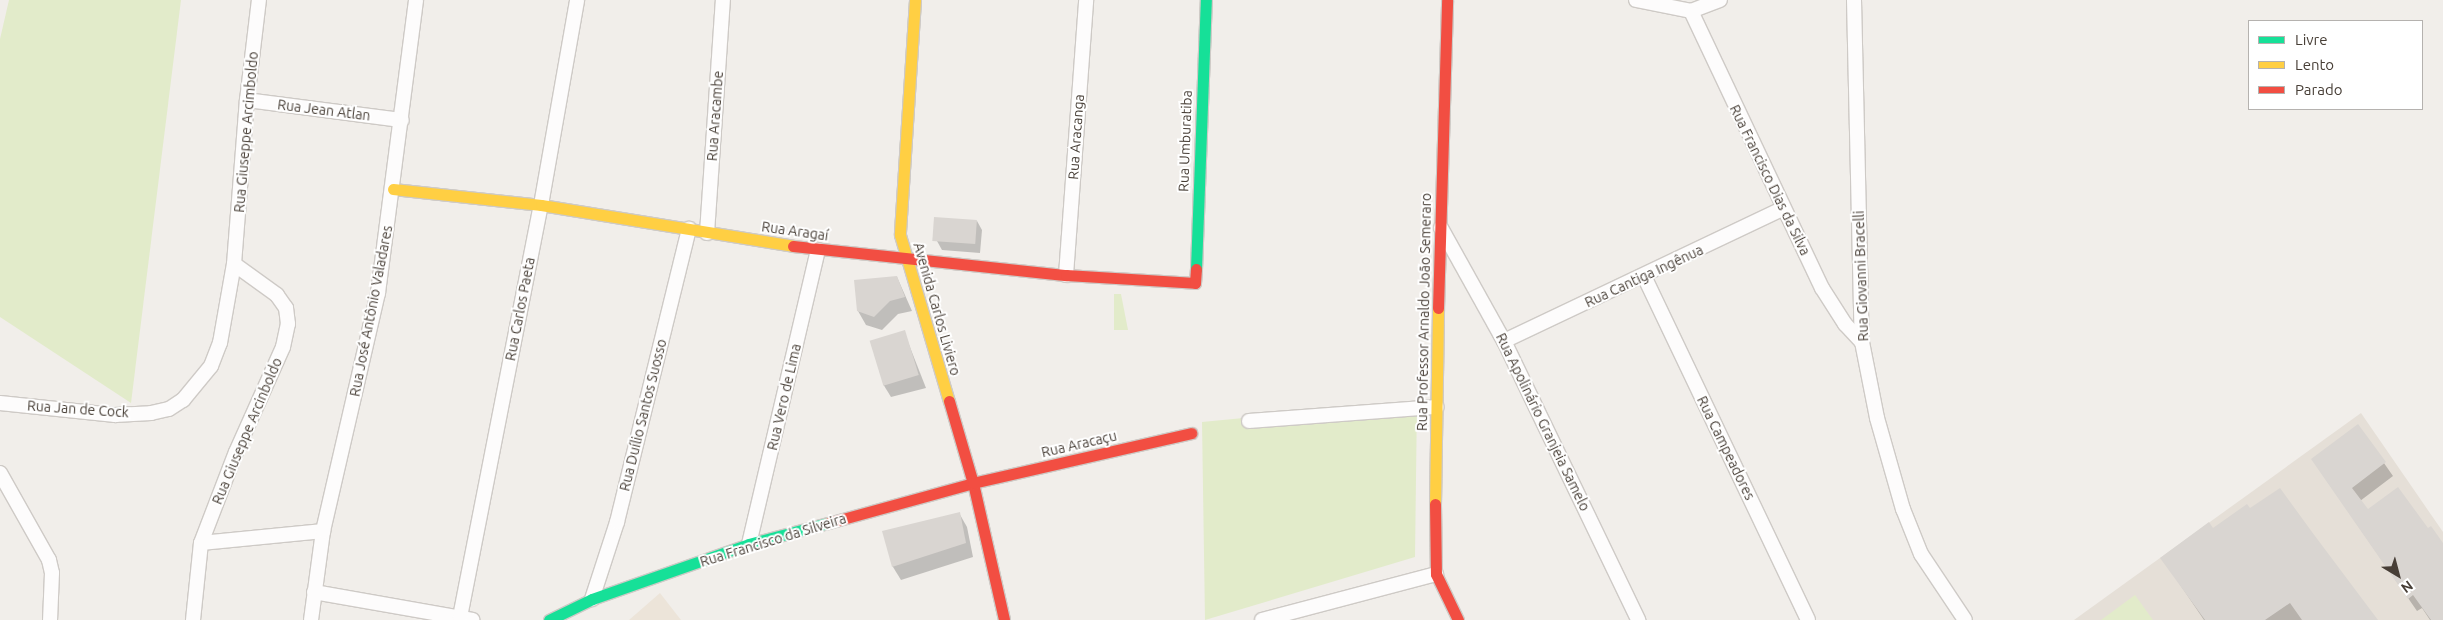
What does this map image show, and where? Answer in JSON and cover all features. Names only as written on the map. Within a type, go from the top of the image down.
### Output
[{"type":"street","name":"Rua Giuseppe Arcimboldo","points":[[234,264],[247,100],[259,0]]},
{"type":"street","name":"Rua José Antônio Valadares","points":[[311,620],[323,531],[368,341],[393,190],[416,0]]},
{"type":"street","name":"Rua Carlos Paeta","points":[[466,619],[577,0]]},
{"type":"street","name":"Rua Aracambe","points":[[707,232],[723,0]]},
{"type":"street","name":"Avenida Carlos Liviero","points":[[915,0],[900,235],[973,483],[1004,620]]},
{"type":"street","name":"Rua Aracanga","points":[[1066,275],[1086,0]]},
{"type":"street","name":"Rua Umburatiba","points":[[1195,283],[1206,0]]},
{"type":"street","name":"Rua Professor Arnaldo João Semeraro","points":[[1447,0],[1436,407],[1436,574],[1458,620]]},
{"type":"street","points":[[1636,0],[1691,11],[1720,0]]},
{"type":"street","name":"Rua Giovanni Bracelli","points":[[1854,0],[1862,342],[1877,418],[1903,508],[1921,554],[1964,620]]},
{"type":"street","name":"Rua Francisco Dias da Silva","points":[[1691,11],[1782,209],[1838,314],[1862,342]]},
{"type":"street","name":"Rua Jean Atlan","points":[[247,100],[402,120]]},
{"type":"street","name":"Rua Aragaí","points":[[393,190],[541,205],[818,250],[1066,275],[1195,283]]},
{"type":"street","name":"Rua Cantiga Ingênua","points":[[1504,341],[1782,209]]},
{"type":"street","name":"Rua Apolinário Granjeia Samelo","points":[[1440,228],[1504,341],[1638,620]]},
{"type":"street","name":"Rua Duílio Santos Suosso","points":[[592,599],[618,522],[689,229]]},
{"type":"street","name":"Rua Vero de Lima","points":[[749,544],[818,250]]},
{"type":"street","name":"Rua Jan de Cock","points":[[0,403],[114,415],[169,409],[196,387],[212,366],[220,343],[234,264]]},
{"type":"street","name":"Rua Giuseppe Arcinboldo","points":[[192,620],[202,543],[236,452],[282,347],[288,324],[286,308],[277,295],[234,264]]},
{"type":"street","name":"Rua Campeadores","points":[[1644,276],[1808,620]]},
{"type":"street","points":[[1249,421],[1436,407]]},
{"type":"street","name":"Rua Aracaçu","points":[[973,483],[1191,434]]},
{"type":"street","points":[[0,473],[49,560],[52,573],[50,620]]},
{"type":"street","name":"Rua Francisco da Silveira","points":[[549,620],[592,599],[749,544],[973,483]]},
{"type":"street","points":[[202,543],[323,531]]},
{"type":"street","points":[[1262,620],[1436,574]]},
{"type":"street","points":[[314,592],[466,619]]},
{"type":"shaded area","points":[[2361,413],[2443,532],[2443,620],[2074,620]]},
{"type":"shaded area","points":[[660,593],[681,620],[629,620]]},
{"type":"green space","points":[[9,0],[181,0],[131,403],[0,317],[0,39]]},
{"type":"green space","points":[[1114,294],[1121,294],[1128,330],[1114,330]]},
{"type":"green space","points":[[1417,401],[1415,557],[1205,620],[1202,422]]},
{"type":"green space","points":[[2135,595],[2153,620],[2101,620]]},
{"type":"building","points":[[934,217],[977,220],[975,244],[932,241]]},
{"type":"building","points":[[897,276],[905,297],[890,301],[874,317],[857,311],[854,280]]},
{"type":"building","points":[[905,330],[919,375],[883,386],[870,341]]},
{"type":"building","points":[[2358,424],[2386,462],[2352,488],[2368,509],[2398,487],[2428,528],[2431,526],[2443,543],[2443,620],[2431,620],[2413,595],[2408,599],[2311,459]]},
{"type":"building","points":[[2280,488],[2378,620],[2302,620],[2290,603],[2265,620],[2205,620],[2160,558],[2209,522],[2213,528],[2247,504],[2250,508]]},
{"type":"building","points":[[960,512],[966,543],[892,567],[882,531]]},
{"type":"traffic: fast","points":[[1196,269],[1206,0]]},
{"type":"traffic: fast","points":[[549,620],[592,599],[749,544],[828,523]]},
{"type":"traffic: slow","points":[[915,0],[900,235],[949,401]]},
{"type":"traffic: slow","points":[[393,189],[541,205],[793,246]]},
{"type":"traffic: slow","points":[[1435,504],[1438,308]]},
{"type":"traffic: jam","points":[[1438,308],[1447,0]]},
{"type":"traffic: jam","points":[[793,246],[1066,275],[1195,283],[1196,269]]},
{"type":"traffic: jam","points":[[949,401],[973,483],[1004,620]]},
{"type":"traffic: jam","points":[[828,523],[973,483],[1191,433]]},
{"type":"traffic: jam","points":[[1435,504],[1436,574],[1458,620]]}]
